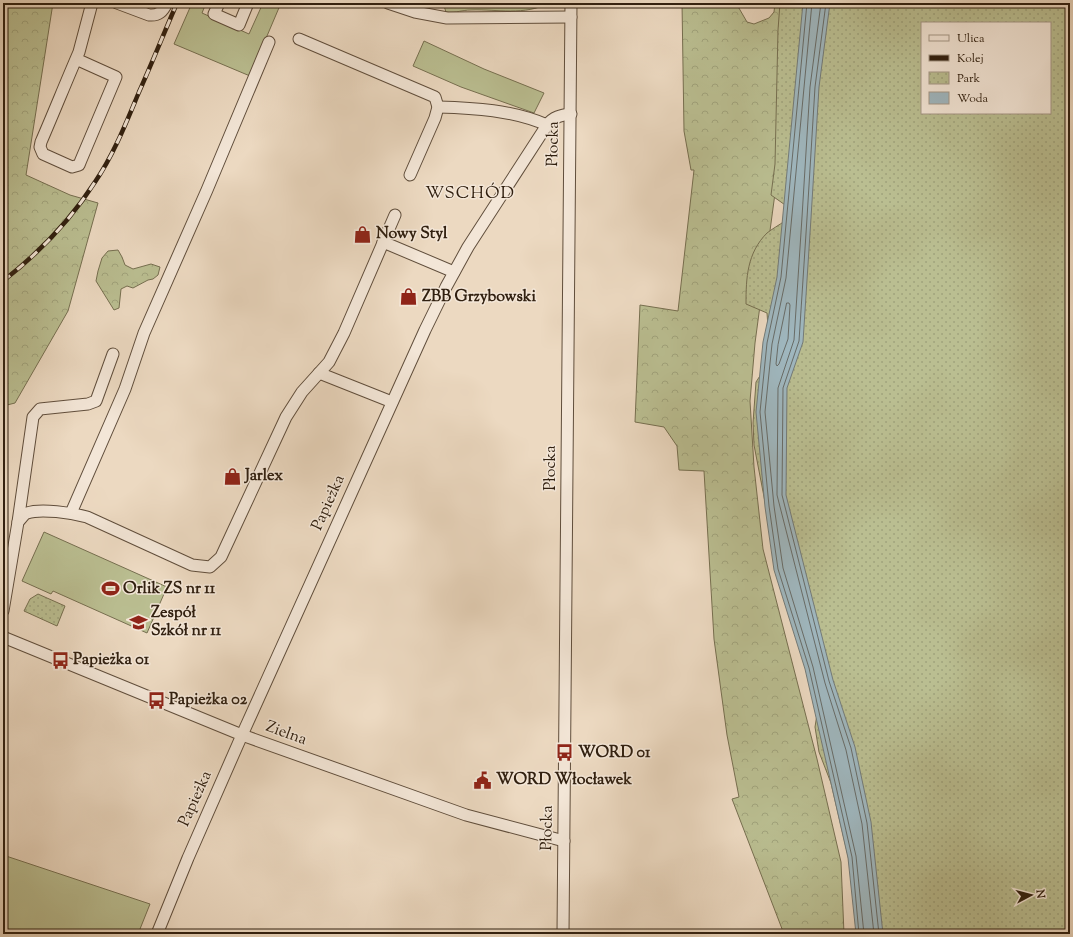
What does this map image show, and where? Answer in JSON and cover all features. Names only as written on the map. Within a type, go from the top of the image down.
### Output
[{"type":"street","points":[[76,59],[116,76],[79,165],[72,167],[43,154],[40,148],[41,142],[76,59],[79,52],[92,3]]},
{"type":"street","points":[[117,3],[149,16],[154,16],[160,13],[164,10],[167,3]]},
{"type":"street","points":[[219,3],[214,14],[239,25],[248,3]]},
{"type":"street","points":[[388,3],[415,12],[447,18],[571,17]]},
{"type":"street","name":"Płocka","points":[[563,934],[571,3]]},
{"type":"street","points":[[299,39],[435,97],[438,106],[435,118],[410,176]]},
{"type":"street","points":[[71,513],[124,389],[144,333],[269,42]]},
{"type":"street","points":[[438,106],[507,112],[536,120],[547,125]]},
{"type":"street","name":"Papieżka","points":[[157,934],[191,851],[242,735],[392,402],[425,330],[454,272],[468,247],[547,125],[554,118],[570,114]]},
{"type":"street","points":[[18,522],[26,513],[35,511],[71,513],[87,517],[192,565],[210,566],[221,557],[286,417],[302,392],[329,362],[344,333],[395,215]]},
{"type":"street","points":[[383,242],[454,272]]},
{"type":"street","points":[[3,611],[18,522],[33,417],[40,409],[88,404],[96,401],[113,354]]},
{"type":"street","points":[[319,372],[392,402]]},
{"type":"street","name":"Zielna","points":[[3,637],[242,735],[472,817],[564,842]]},
{"type":"green space","points":[[3,3],[53,3],[26,175],[70,195],[98,203],[68,311],[15,403],[3,406]]},
{"type":"green space","points":[[192,3],[206,3],[202,13],[249,34],[263,3],[281,3],[250,76],[174,44]]},
{"type":"green space","points":[[443,3],[549,3],[540,7],[520,11],[471,10],[446,12]]},
{"type":"green space","points":[[682,3],[736,3],[747,22],[754,24],[769,18],[774,12],[775,3],[791,3],[786,111],[755,343],[750,401],[754,467],[763,549],[817,759],[841,862],[844,934],[784,934],[732,799],[739,797],[727,735],[714,639],[704,471],[679,470],[677,446],[664,427],[635,422],[640,305],[678,311],[694,170],[691,170],[684,131]]},
{"type":"green space","points":[[780,3],[1070,3],[1070,934],[862,934],[855,886],[831,783],[819,752],[815,727],[818,708],[771,533],[754,445],[753,423],[756,382],[767,365],[768,327],[767,313],[746,304],[746,285],[749,266],[755,249],[767,233],[785,221],[788,207],[771,195],[775,164]]},
{"type":"green space","points":[[424,41],[484,69],[544,93],[534,113],[461,87],[413,66]]},
{"type":"green space","points":[[118,250],[125,265],[133,269],[151,264],[160,267],[158,275],[153,279],[133,288],[127,286],[121,289],[119,308],[114,310],[96,281],[102,258],[108,251]]},
{"type":"green space","name":"Orlik ZS nr 11","points":[[44,532],[167,587],[147,633],[53,591],[51,594],[22,581]]},
{"type":"green space","points":[[38,594],[65,606],[57,626],[24,611],[30,599]]},
{"type":"green space","points":[[3,855],[150,904],[138,934],[3,934]]},
{"type":"water","points":[[803,3],[830,3],[819,87],[803,342],[787,388],[786,495],[833,680],[855,747],[871,822],[883,934],[856,934],[848,858],[805,669],[774,570],[765,507],[756,412],[763,342],[777,277]]},
{"type":"railway","points":[[3,281],[53,236],[75,210],[102,171],[124,127],[177,3]]},
{"type":"place","name":"Nowy Styl","points":[[363,234]]},
{"type":"place","name":"ZBB Grzybowski","points":[[409,297]]},
{"type":"place","name":"Jarlex","points":[[232,476]]},
{"type":"place","name":"Orlik ZS nr 11","points":[[110,589]]},
{"type":"place","name":"Zespół Szkół nr 11","points":[[138,622]]},
{"type":"place","name":"Papieżka 01","points":[[60,660]]},
{"type":"place","name":"Papieżka 02","points":[[156,700]]},
{"type":"place","name":"WORD 01","points":[[565,753]]},
{"type":"place","name":"WORD Włocławek","points":[[483,780]]},
{"type":"district","name":"WSCHÓD","points":[[470,194]]}]
